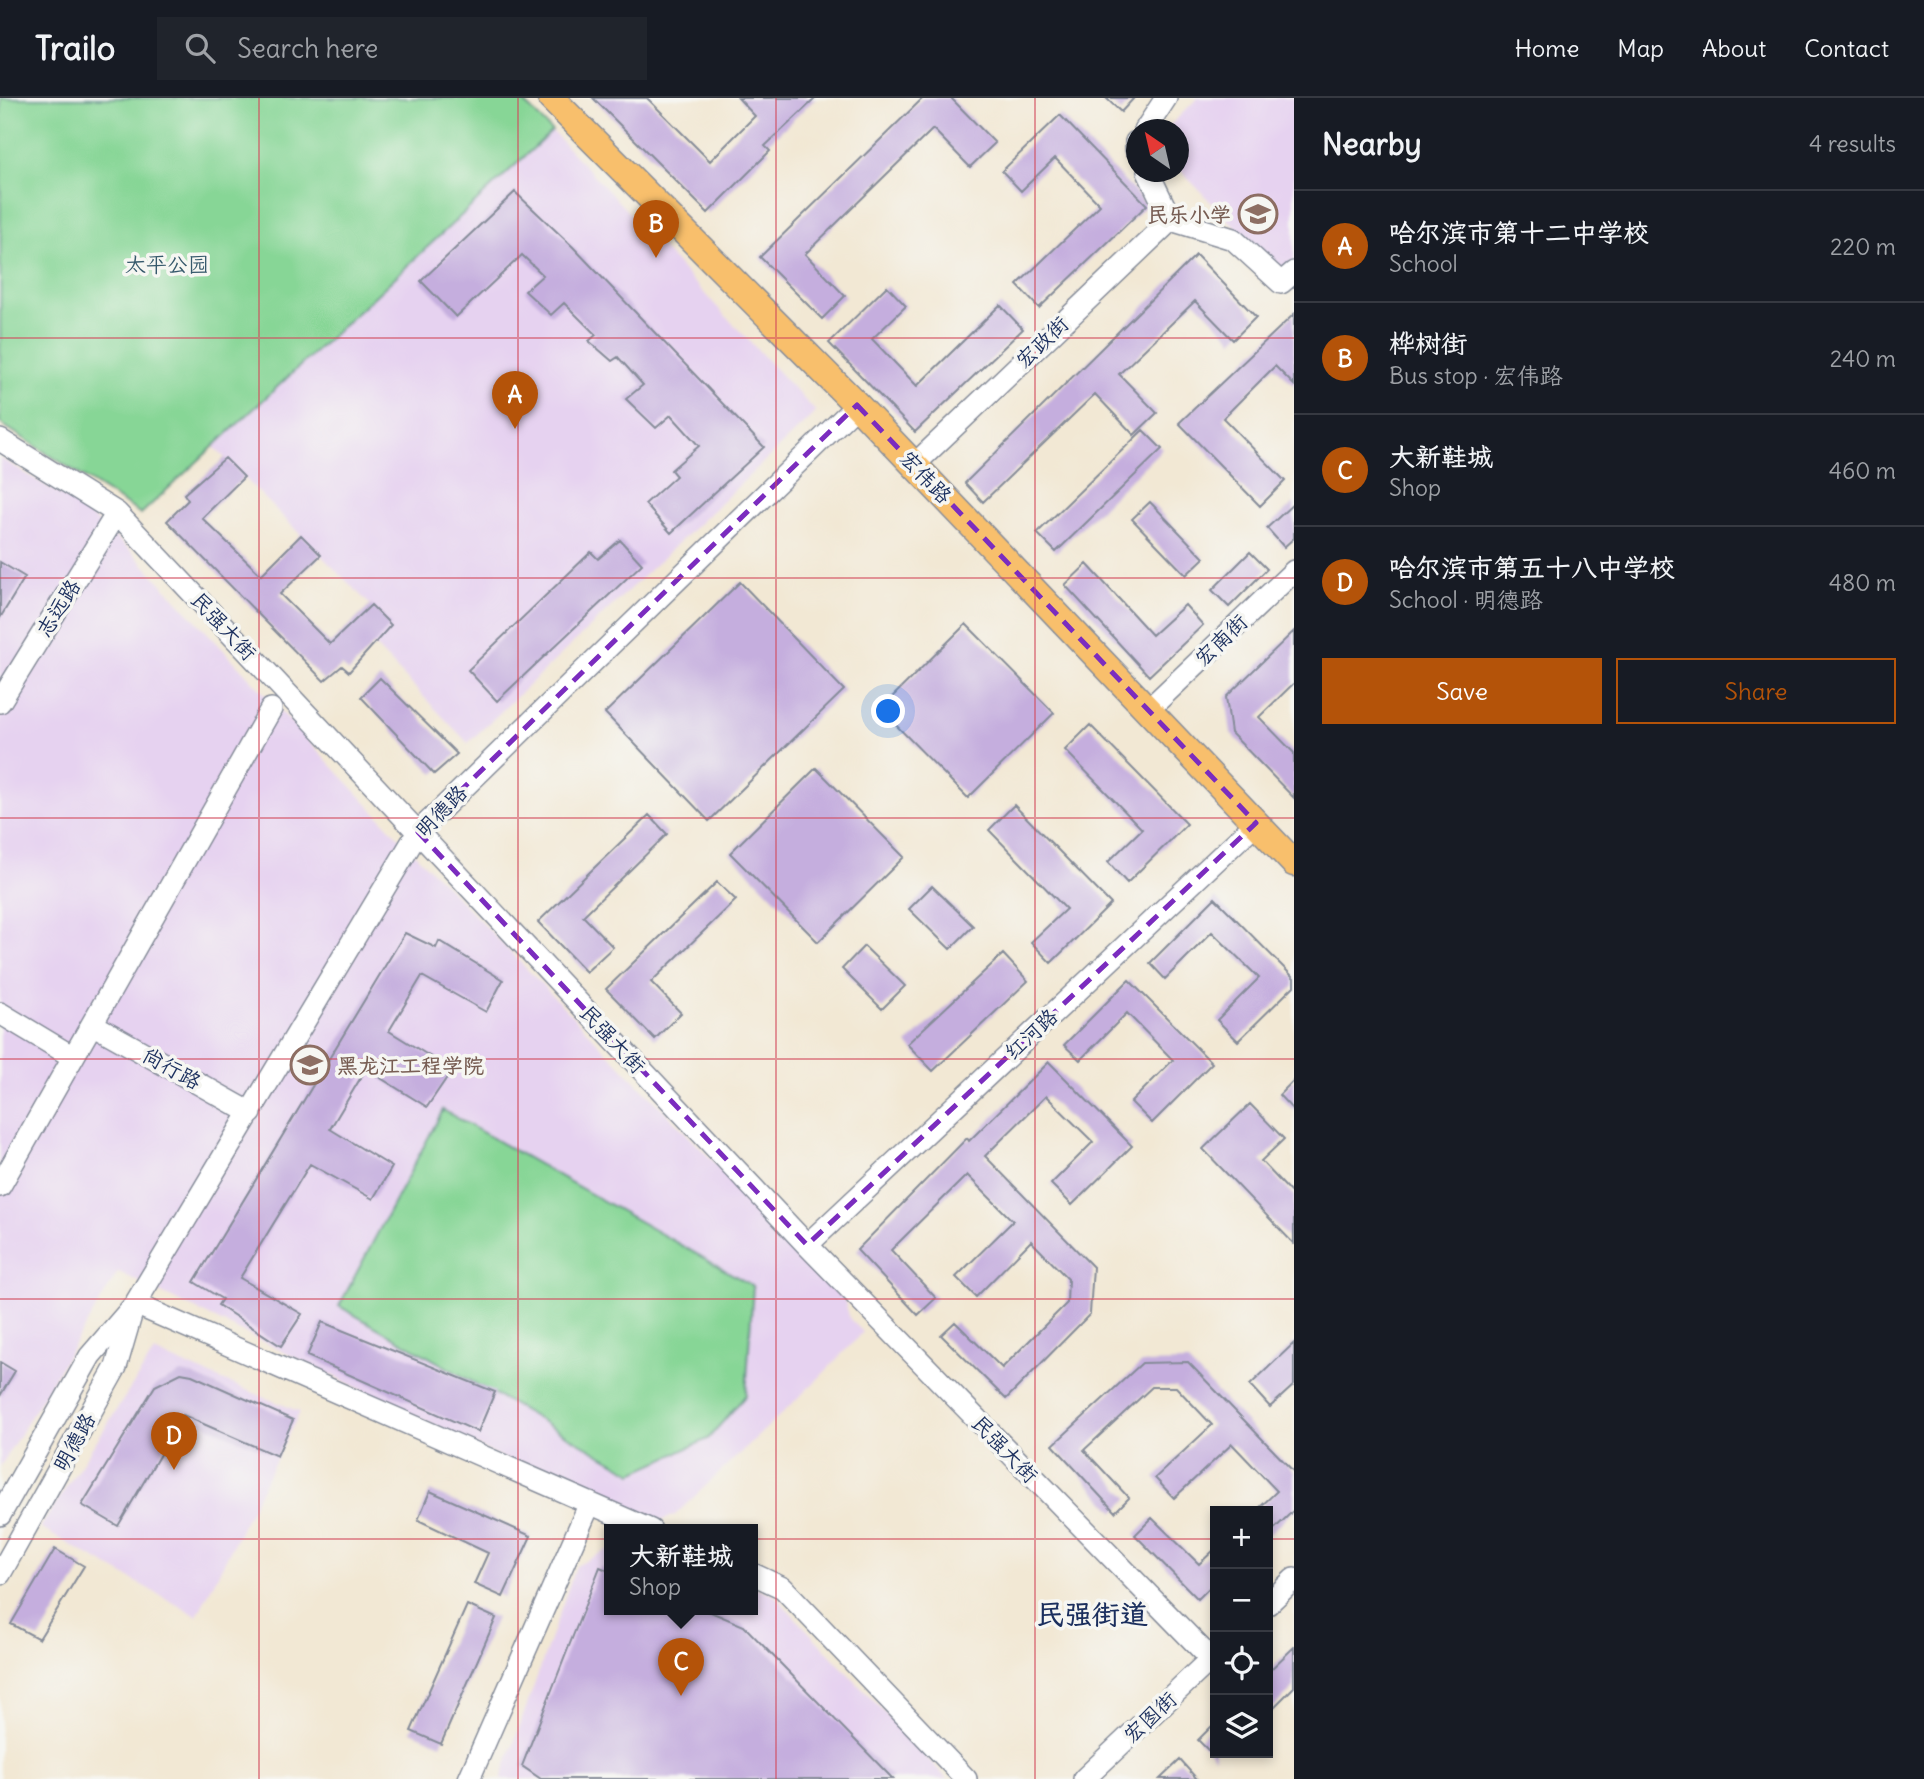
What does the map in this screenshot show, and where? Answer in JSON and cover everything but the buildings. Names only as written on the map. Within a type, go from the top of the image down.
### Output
[{"type":"main road","name":"宏伟路","points":[[551,98],[857,405],[1294,863]]},
{"type":"street","points":[[1152,119],[1166,98]]},
{"type":"street","points":[[1152,182],[1171,220],[1233,239],[1281,283],[1294,272]]},
{"type":"street","name":"宏政街","points":[[914,465],[1171,220]]},
{"type":"street","name":"明德路","points":[[0,1515],[90,1356],[135,1304],[418,832],[857,405]]},
{"type":"street","name":"民强大街","points":[[0,440],[117,513],[807,1245],[1210,1654]]},
{"type":"street","name":"志远路","points":[[0,702],[117,513]]},
{"type":"street","name":"宏南街","points":[[1148,710],[1294,571]]},
{"type":"street","points":[[0,1185],[271,709]]},
{"type":"street","name":"红河路","points":[[807,1245],[1256,823]]},
{"type":"street","points":[[0,1013],[73,1057]]},
{"type":"street","name":"尚行路","points":[[92,1024],[251,1113]]},
{"type":"street","name":"明德路","points":[[0,1574],[116,1367],[135,1304]]},
{"type":"street","points":[[135,1304],[637,1524]]},
{"type":"street","points":[[469,1779],[590,1503]]},
{"type":"street","points":[[758,1576],[783,1588],[966,1779]]},
{"type":"street","points":[[1273,1599],[1294,1579]]},
{"type":"street","name":"宏图街","points":[[1084,1779],[1210,1660]]},
{"type":"highlighted area","points":[[857,405],[1256,823],[807,1245],[418,832]]},
{"type":"shaded area","name":"民乐小学","points":[[1198,98],[1294,98],[1294,260],[1280,274],[1189,179],[1189,119],[1176,119]]},
{"type":"shaded area","points":[[552,131],[816,412],[468,743],[372,643],[390,625],[214,447]]},
{"type":"shaded area","name":"黑龙江工程学院","points":[[0,458],[78,505],[131,551],[388,826],[843,1295],[850,1319],[863,1332],[818,1379],[675,1515],[653,1524],[640,1524],[118,1272],[0,1467]]},
{"type":"shaded area","points":[[154,1352],[300,1412],[197,1616],[40,1528]]},
{"type":"shaded area","points":[[604,1552],[604,1615],[758,1615],[758,1589],[774,1595],[947,1779],[501,1779],[576,1566]]},
{"type":"green space","name":"太平公园","points":[[1,98],[520,98],[552,131],[141,514],[0,423]]},
{"type":"green space","points":[[443,1110],[753,1286],[746,1395],[708,1439],[633,1473],[339,1306]]},
{"type":"place","name":"民乐小学","points":[[1258,214]]},
{"type":"place","name":"桦树街","points":[[656,258]]},
{"type":"place","name":"哈尔滨市第十二中学校","points":[[515,429]]},
{"type":"place","name":"黑龙江工程学院","points":[[310,1065]]},
{"type":"place","name":"哈尔滨市第五十八中学校","points":[[174,1470]]},
{"type":"place","name":"大新鞋城","points":[[681,1696]]},
{"type":"district","name":"民强街道","points":[[1092,1614]]}]
